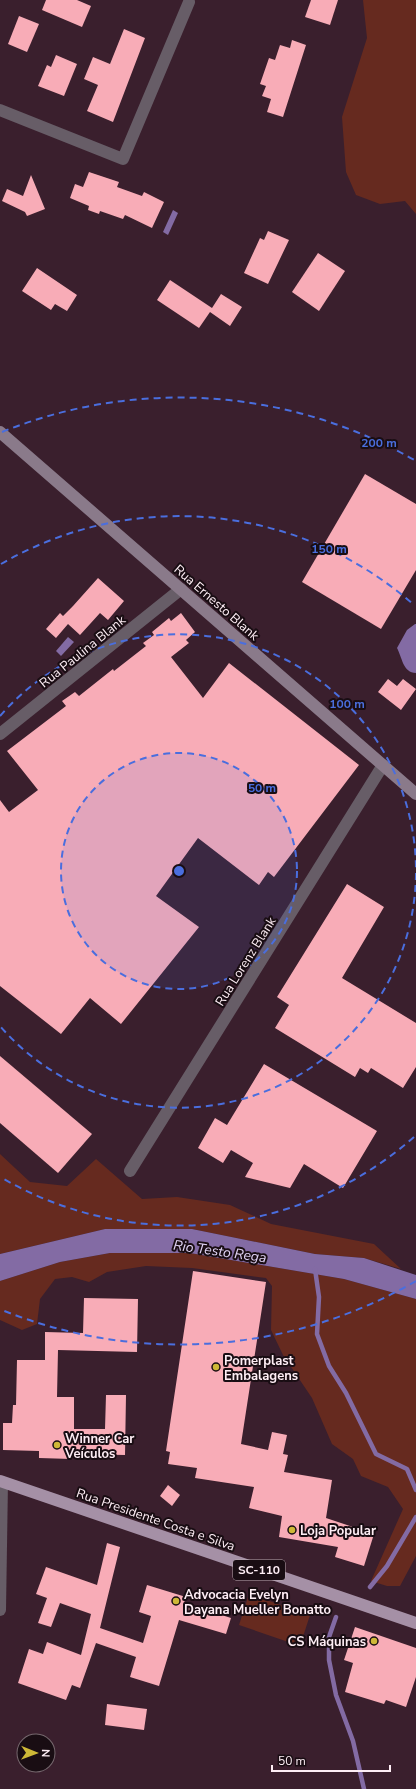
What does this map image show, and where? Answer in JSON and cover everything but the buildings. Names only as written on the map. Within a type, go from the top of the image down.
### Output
[{"type":"main road","name":"Rua Presidente Costa e Silva","points":[[1,1481],[416,1623]]},
{"type":"street","points":[[0,110],[123,159],[189,2]]},
{"type":"street","name":"Rua Ernesto Blank","points":[[0,432],[416,794]]},
{"type":"street","name":"Rua Paulina Blank","points":[[0,734],[181,589]]},
{"type":"street","name":"Rua Lorenz Blank","points":[[130,1171],[383,766]]},
{"type":"street","points":[[0,1610],[1,1481]]},
{"type":"shaded area","points":[[363,0],[416,0],[416,214],[405,201],[380,204],[356,195],[346,172],[342,117],[367,38]]},
{"type":"shaded area","points":[[0,1154],[30,1182],[67,1186],[96,1159],[142,1199],[177,1197],[230,1205],[271,1224],[374,1244],[401,1269],[364,1258],[315,1254],[192,1229],[105,1229],[0,1254]]},
{"type":"shaded area","points":[[110,1253],[190,1253],[344,1279],[416,1299],[416,1556],[400,1586],[387,1586],[371,1581],[403,1509],[388,1487],[361,1476],[353,1459],[332,1444],[312,1398],[283,1355],[271,1330],[272,1286],[266,1278],[192,1268],[146,1266],[107,1272],[89,1282],[72,1277],[55,1279],[40,1299],[37,1324],[22,1330],[0,1320],[0,1281],[60,1262]]},
{"type":"shaded area","points":[[249,1594],[310,1615],[300,1646],[239,1625]]},
{"type":"water","points":[[173,210],[178,213],[168,235],[163,232]]},
{"type":"water","points":[[415,624],[416,673],[408,670],[397,648],[407,630]]},
{"type":"water","points":[[68,637],[74,642],[61,656],[56,651]]},
{"type":"water","name":"Rio Testo Rega","points":[[105,1229],[192,1229],[315,1254],[364,1258],[416,1275],[416,1299],[344,1279],[190,1253],[110,1253],[60,1262],[0,1281],[0,1254]]},
{"type":"waterway","points":[[315,1269],[319,1297],[317,1334],[329,1366],[346,1393],[376,1454],[407,1469],[416,1490]]},
{"type":"waterway","points":[[370,1587],[387,1566],[416,1517]]},
{"type":"waterway","points":[[336,1617],[329,1637],[329,1660],[336,1695],[353,1741],[364,1789]]},
{"type":"place","name":"Pomerplast Embalagens","points":[[216,1367]]},
{"type":"place","name":"Winner Car Veículos","points":[[57,1445]]},
{"type":"place","name":"Loja Popular","points":[[292,1530]]},
{"type":"place","name":"Advocacia Evelyn Dayana Mueller Bonatto","points":[[176,1601]]},
{"type":"place","name":"CS Máquinas","points":[[374,1641]]}]
